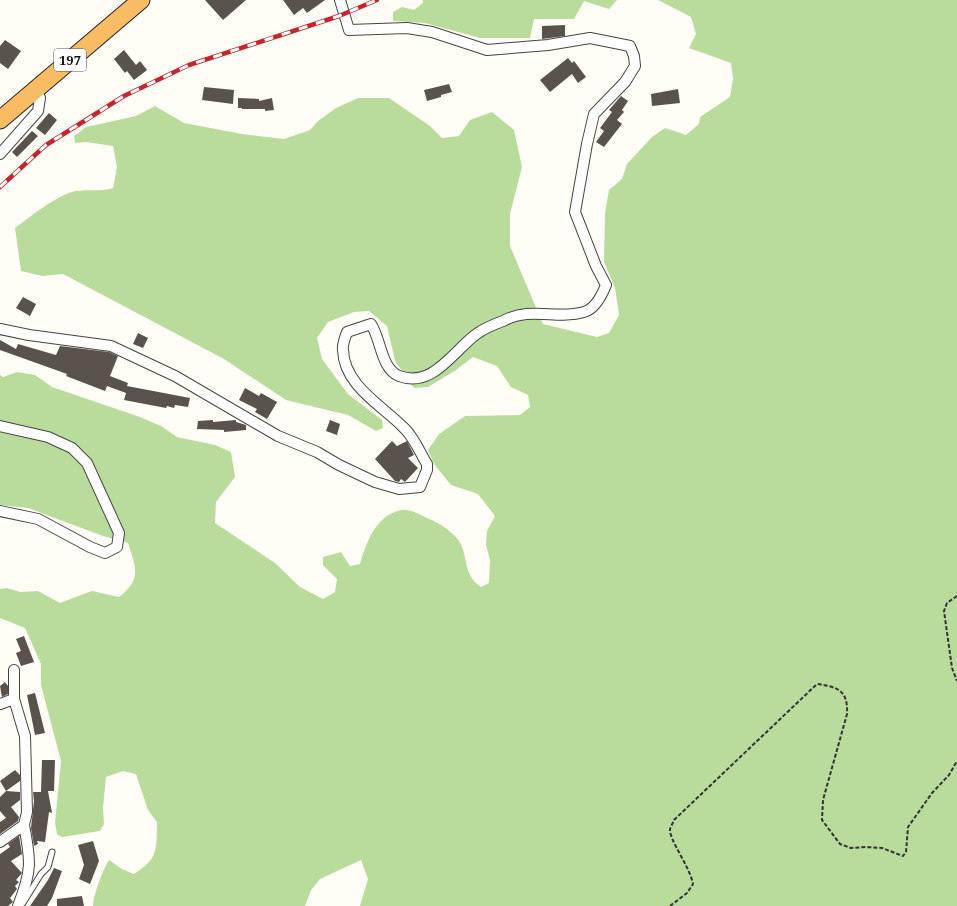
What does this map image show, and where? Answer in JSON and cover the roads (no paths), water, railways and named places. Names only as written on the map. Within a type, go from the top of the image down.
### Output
[{"type":"highway","name":"197","points":[[0,120],[141,0]]},
{"type":"street","points":[[0,329],[29,335],[111,346],[175,376],[278,436],[318,452],[339,465],[375,482],[400,489],[420,487],[427,470],[427,464],[406,429],[370,398],[355,382],[345,364],[342,350],[347,332],[371,324],[376,331],[388,366],[398,376],[411,378],[430,374],[455,355],[477,333],[514,315],[585,312],[599,301],[606,285],[596,266],[575,212],[594,114],[625,82],[635,66],[634,56],[630,46],[590,38],[548,45],[487,50],[432,32],[407,28],[349,30],[340,0]]},
{"type":"street","points":[[0,154],[38,111],[40,98],[36,90]]},
{"type":"street","points":[[0,426],[48,437],[72,448],[82,458],[86,463],[118,533],[117,547],[105,553],[90,547],[38,519],[0,511]]},
{"type":"street","points":[[14,670],[14,699],[25,736],[27,812],[24,825],[30,859],[29,874],[18,906]]},
{"type":"street","points":[[0,704],[14,699]]},
{"type":"street","points":[[0,842],[24,825]]},
{"type":"lane","points":[[22,906],[41,874],[48,867],[52,852]]},
{"type":"railway","points":[[0,187],[46,145],[124,96],[189,65],[339,16],[377,0]]}]
